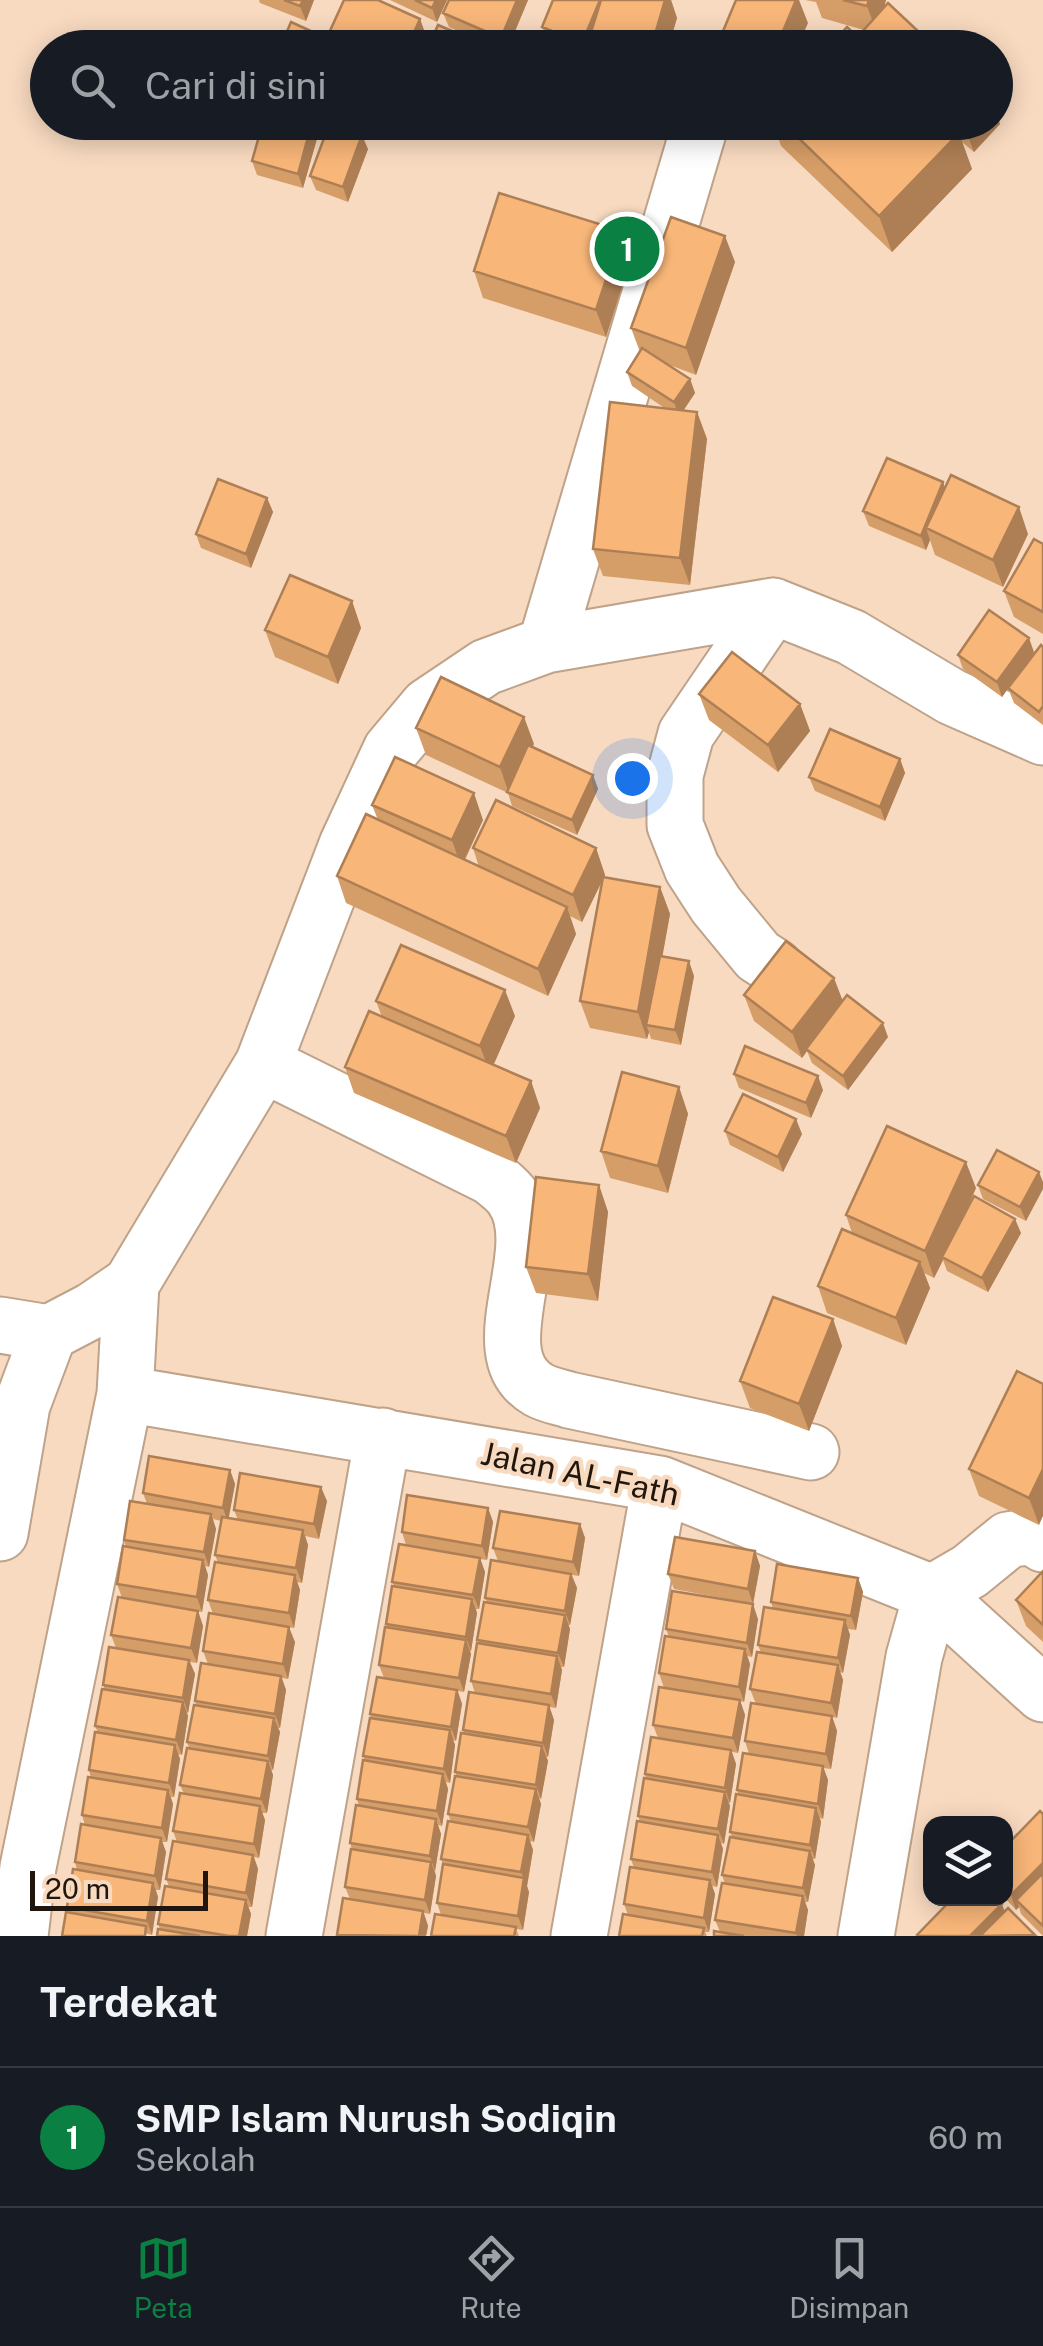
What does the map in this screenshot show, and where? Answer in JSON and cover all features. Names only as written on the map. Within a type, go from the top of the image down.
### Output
[{"type":"street","points":[[546,645],[696,140]]},
{"type":"street","points":[[773,606],[686,734],[676,775],[675,826],[692,868],[716,905],[758,956],[776,967]]},
{"type":"street","points":[[0,1533],[11,1403],[25,1329],[93,1310],[131,1284],[263,1064],[348,845],[391,750],[428,706],[486,667],[546,645],[773,606],[851,637],[952,697],[1043,737]]},
{"type":"street","points":[[263,1064],[491,1176],[514,1200],[526,1231],[512,1338],[518,1370],[538,1390],[811,1452]]},
{"type":"street","points":[[20,1936],[14,1866],[125,1394],[131,1284]]},
{"type":"street","name":"Jalan AL-Fath","points":[[125,1394],[660,1484],[932,1594],[1043,1694]]},
{"type":"street","points":[[294,1936],[383,1436]]},
{"type":"street","points":[[579,1936],[660,1484]]},
{"type":"street","points":[[869,1934],[914,1657],[932,1594],[970,1571],[1008,1540],[1032,1536],[1043,1544]]},
{"type":"building","points":[[344,0],[378,0],[420,19],[415,30],[330,30]]},
{"type":"building","points":[[415,0],[436,0],[432,8]]},
{"type":"building","points":[[449,0],[517,0],[504,30],[482,30],[443,13]]},
{"type":"building","points":[[553,0],[600,0],[587,30],[542,27]]},
{"type":"building","points":[[601,0],[665,0],[656,30],[592,30]]},
{"type":"building","points":[[736,0],[796,0],[784,30],[724,30]]},
{"type":"building","points":[[843,0],[869,0],[867,6]]},
{"type":"building","points":[[888,3],[917,30],[864,30]]},
{"type":"building","points":[[291,22],[309,30],[288,30]]},
{"type":"building","points":[[258,140],[307,140],[298,174],[252,161]]},
{"type":"building","points":[[323,140],[360,140],[343,187],[310,176]]},
{"type":"building","points":[[801,140],[952,140],[879,216]]},
{"type":"building","points":[[499,193],[622,231],[596,310],[474,271]]},
{"type":"building","points":[[671,217],[725,236],[686,348],[631,328]]},
{"type":"building","points":[[642,348],[690,379],[674,402],[627,372]]},
{"type":"building","points":[[610,402],[697,412],[680,558],[593,549]]},
{"type":"building","points":[[887,458],[943,482],[921,536],[863,511]]},
{"type":"building","points":[[951,475],[1019,507],[993,560],[926,528]]},
{"type":"building","points":[[218,479],[267,498],[246,554],[196,534]]},
{"type":"building","points":[[1034,539],[1043,544],[1043,612],[1004,591]]},
{"type":"building","points":[[290,575],[352,601],[328,657],[265,630]]},
{"type":"building","points":[[989,610],[1029,638],[997,682],[958,655]]},
{"type":"building","points":[[1041,645],[1043,706],[1039,712],[1008,688]]},
{"type":"building","points":[[732,652],[800,704],[768,745],[699,694]]},
{"type":"building","points":[[441,677],[524,717],[500,767],[416,728]]},
{"type":"building","points":[[830,729],[900,759],[880,807],[809,777]]},
{"type":"building","points":[[528,745],[593,775],[572,820],[507,792]]},
{"type":"building","points":[[395,757],[474,793],[452,840],[372,805]]},
{"type":"building","points":[[496,800],[596,848],[573,895],[473,848]]},
{"type":"building","points":[[366,814],[567,907],[538,969],[337,876]]},
{"type":"building","points":[[603,877],[660,887],[638,1012],[580,1001]]},
{"type":"building","points":[[786,941],[834,978],[792,1032],[744,995]]},
{"type":"building","points":[[401,945],[505,990],[480,1046],[376,1001]]},
{"type":"building","points":[[660,956],[689,961],[675,1030],[646,1025]]},
{"type":"building","points":[[847,995],[883,1023],[843,1076],[806,1049]]},
{"type":"building","points":[[369,1011],[531,1081],[506,1136],[345,1067]]},
{"type":"building","points":[[745,1046],[818,1076],[806,1103],[734,1074]]},
{"type":"building","points":[[622,1072],[679,1087],[658,1166],[601,1151]]},
{"type":"building","points":[[743,1094],[796,1119],[778,1157],[725,1131]]},
{"type":"building","points":[[887,1126],[966,1162],[925,1251],[846,1215]]},
{"type":"building","points":[[997,1150],[1039,1172],[1020,1207],[978,1185]]},
{"type":"building","points":[[536,1177],[599,1185],[588,1274],[526,1267]]},
{"type":"building","points":[[974,1196],[1015,1219],[982,1278],[942,1257]]},
{"type":"building","points":[[842,1229],[920,1262],[896,1318],[818,1286]]},
{"type":"building","points":[[773,1297],[833,1319],[799,1404],[740,1381]]},
{"type":"building","points":[[1017,1371],[1043,1384],[1043,1469],[1029,1498],[969,1469]]},
{"type":"building","points":[[149,1456],[230,1470],[223,1508],[143,1493]]},
{"type":"building","points":[[240,1473],[321,1487],[314,1524],[234,1510]]},
{"type":"building","points":[[407,1495],[488,1508],[482,1546],[402,1532]]},
{"type":"building","points":[[130,1501],[211,1514],[204,1552],[124,1540]]},
{"type":"building","points":[[500,1511],[580,1524],[573,1562],[493,1548]]},
{"type":"building","points":[[222,1517],[303,1530],[296,1568],[215,1555]]},
{"type":"building","points":[[675,1537],[755,1551],[748,1589],[668,1574]]},
{"type":"building","points":[[399,1544],[480,1558],[473,1595],[392,1582]]},
{"type":"building","points":[[123,1546],[203,1560],[197,1597],[117,1584]]},
{"type":"building","points":[[491,1560],[571,1574],[565,1611],[485,1598]]},
{"type":"building","points":[[215,1562],[295,1575],[289,1613],[208,1600]]},
{"type":"building","points":[[777,1564],[858,1578],[851,1616],[771,1602]]},
{"type":"building","points":[[1043,1571],[1043,1625],[1016,1600]]},
{"type":"building","points":[[392,1586],[472,1599],[466,1637],[386,1624]]},
{"type":"building","points":[[672,1591],[753,1604],[747,1643],[666,1629]]},
{"type":"building","points":[[118,1597],[198,1611],[191,1648],[111,1635]]},
{"type":"building","points":[[484,1602],[565,1615],[558,1653],[477,1640]]},
{"type":"building","points":[[764,1607],[845,1620],[838,1658],[758,1645]]},
{"type":"building","points":[[209,1613],[289,1627],[283,1664],[203,1651]]},
{"type":"building","points":[[385,1627],[466,1640],[459,1678],[379,1665]]},
{"type":"building","points":[[665,1636],[745,1649],[739,1687],[659,1673]]},
{"type":"building","points":[[477,1643],[557,1656],[551,1694],[471,1681]]},
{"type":"building","points":[[109,1647],[189,1660],[183,1698],[103,1685]]},
{"type":"building","points":[[757,1652],[838,1665],[831,1703],[750,1689]]},
{"type":"building","points":[[201,1663],[281,1676],[275,1714],[195,1701]]},
{"type":"building","points":[[377,1677],[457,1690],[451,1727],[370,1714]]},
{"type":"building","points":[[659,1687],[740,1700],[733,1738],[653,1725]]},
{"type":"building","points":[[102,1689],[183,1702],[176,1740],[95,1726]]},
{"type":"building","points":[[469,1692],[549,1705],[543,1743],[463,1730]]},
{"type":"building","points":[[751,1703],[832,1716],[826,1754],[745,1741]]},
{"type":"building","points":[[194,1705],[274,1718],[268,1756],[187,1742]]},
{"type":"building","points":[[370,1718],[450,1730],[444,1769],[363,1756]]},
{"type":"building","points":[[95,1732],[175,1745],[169,1783],[89,1770]]},
{"type":"building","points":[[461,1733],[542,1746],[536,1785],[455,1772]]},
{"type":"building","points":[[651,1737],[731,1750],[725,1788],[645,1774]]},
{"type":"building","points":[[187,1748],[268,1761],[261,1799],[180,1785]]},
{"type":"building","points":[[743,1753],[823,1766],[818,1804],[737,1790]]},
{"type":"building","points":[[363,1760],[443,1774],[437,1811],[357,1799]]},
{"type":"building","points":[[455,1776],[536,1789],[528,1827],[448,1814]]},
{"type":"building","points":[[88,1777],[168,1790],[162,1828],[82,1815]]},
{"type":"building","points":[[644,1778],[725,1792],[718,1829],[638,1816]]},
{"type":"building","points":[[180,1793],[260,1806],[254,1844],[173,1831]]},
{"type":"building","points":[[736,1794],[816,1808],[810,1845],[730,1832]]},
{"type":"building","points":[[356,1805],[436,1819],[430,1856],[350,1843]]},
{"type":"building","points":[[1040,1811],[1043,1814],[1043,1863],[1013,1893],[1013,1839]]},
{"type":"building","points":[[448,1821],[528,1835],[521,1872],[441,1859]]},
{"type":"building","points":[[637,1821],[718,1835],[712,1872],[631,1859]]},
{"type":"building","points":[[81,1824],[161,1838],[155,1876],[75,1862]]},
{"type":"building","points":[[730,1837],[810,1851],[803,1888],[722,1875]]},
{"type":"building","points":[[173,1841],[253,1855],[246,1893],[166,1879]]},
{"type":"building","points":[[351,1849],[431,1862],[425,1900],[345,1887]]},
{"type":"building","points":[[443,1864],[524,1878],[518,1916],[437,1903]]},
{"type":"building","points":[[630,1867],[710,1880],[704,1918],[624,1904]]},
{"type":"building","points":[[73,1869],[153,1883],[147,1921],[67,1907]]},
{"type":"building","points":[[1043,1873],[1043,1926],[1016,1900]]},
{"type":"building","points":[[722,1883],[803,1896],[796,1933],[715,1920]]},
{"type":"building","points":[[165,1886],[246,1900],[239,1936],[158,1924]]},
{"type":"building","points":[[343,1898],[423,1911],[419,1936],[337,1935]]},
{"type":"building","points":[[945,1906],[1000,1906],[970,1936],[917,1935]]},
{"type":"building","points":[[1008,1908],[1035,1935],[980,1936]]},
{"type":"building","points":[[66,1912],[146,1926],[145,1936],[62,1936]]},
{"type":"building","points":[[435,1914],[516,1927],[514,1936],[431,1936]]},
{"type":"building","points":[[623,1914],[704,1928],[702,1936],[619,1936]]},
{"type":"building","points":[[158,1929],[200,1936],[157,1936]]},
{"type":"building","points":[[714,1931],[744,1936],[714,1936]]},
{"type":"place","name":"SMP Islam Nurush Sodiqin","points":[[627,249]]}]
